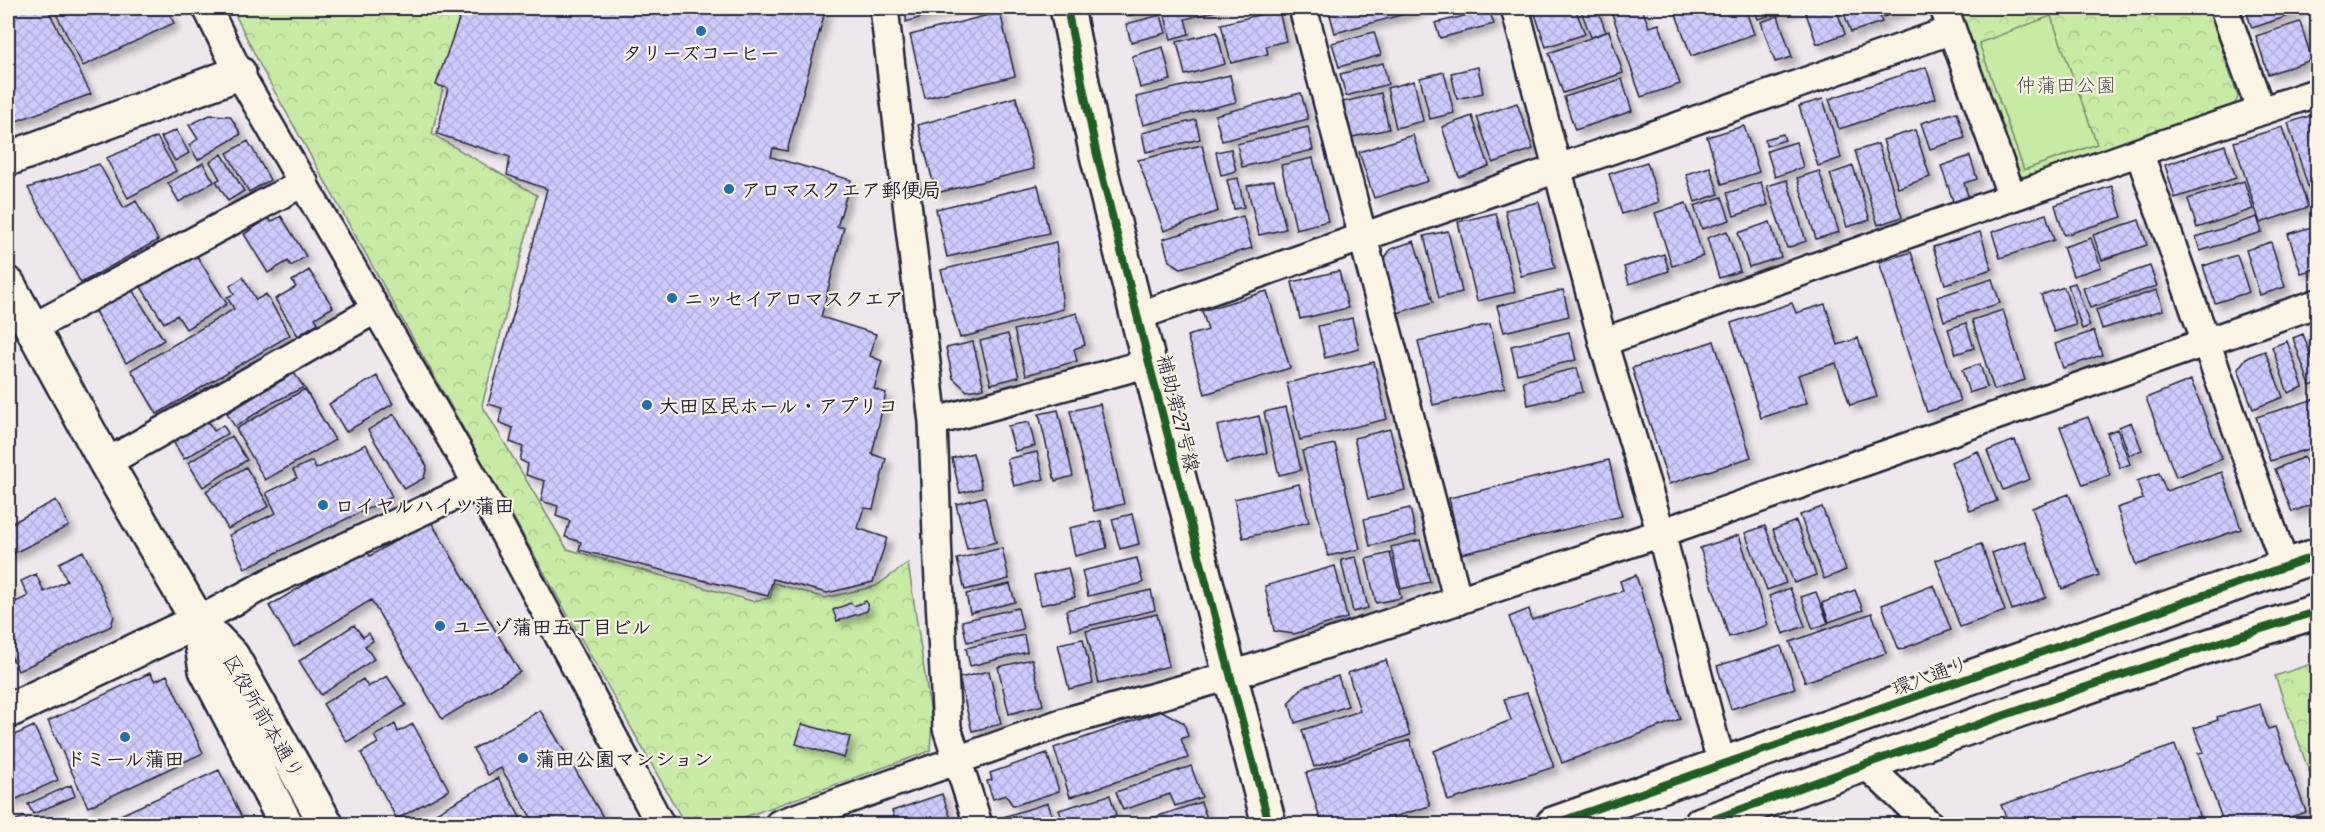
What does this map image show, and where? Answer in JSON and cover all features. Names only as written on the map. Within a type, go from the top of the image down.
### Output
[{"type":"street","points":[[207,8],[239,73],[478,485],[660,825]]},
{"type":"street","points":[[884,8],[933,422],[947,728],[978,825]]},
{"type":"street","name":"補助第27号線","points":[[1067,8],[1096,151],[1269,825]]},
{"type":"street","points":[[1303,8],[1458,601]]},
{"type":"street","points":[[1515,8],[1603,342],[1661,533],[1723,766]]},
{"type":"street","points":[[2224,8],[2261,111]]},
{"type":"street","points":[[1138,316],[1558,169],[1948,19],[2012,197]]},
{"type":"street","points":[[8,159],[239,73]]},
{"type":"street","points":[[1603,342],[2139,152],[2318,92]]},
{"type":"street","points":[[2139,152],[2285,566]]},
{"type":"street","points":[[32,328],[304,182]]},
{"type":"street","points":[[8,284],[106,463],[198,621]]},
{"type":"street","points":[[779,825],[1064,722],[1230,676],[1661,533],[2318,303]]},
{"type":"street","points":[[106,463],[376,309]]},
{"type":"street","points":[[933,422],[1149,363]]},
{"type":"street","points":[[8,711],[198,621],[268,583],[478,485]]},
{"type":"street","name":"環八通り","points":[[1553,825],[2318,555]]},
{"type":"street","points":[[1701,825],[1865,764],[2167,659],[2318,611]]},
{"type":"street","name":"区役所前本通り","points":[[198,621],[206,670],[286,825]]},
{"type":"street","name":"区役所前本通り","points":[[198,621],[232,656],[326,825]]},
{"type":"street","points":[[1865,764],[1929,825]]},
{"type":"green space","points":[[232,8],[462,8],[432,134],[537,195],[482,405],[567,549],[752,601],[770,598],[774,583],[825,598],[876,586],[908,563],[932,722],[930,751],[725,824],[685,824],[262,69]]},
{"type":"green space","name":"仲蒲田公園","points":[[1958,8],[2208,8],[2238,97],[2233,108],[2025,179],[2013,169]]},
{"type":"green space","points":[[2051,16],[2097,144],[2024,170],[1979,43]]},
{"type":"green space","points":[[2317,662],[2318,777],[2312,780],[2275,676]]},
{"type":"building","points":[[8,8],[47,8],[91,94],[8,124]]},
{"type":"building","points":[[53,8],[166,8],[174,23],[83,66]]},
{"type":"building","name":"ニッセイアロマスクエア","points":[[463,8],[826,8],[787,151],[773,148],[771,157],[851,180],[837,227],[844,227],[821,317],[876,334],[870,356],[882,361],[874,389],[886,393],[872,454],[886,459],[873,509],[864,508],[857,528],[887,538],[873,582],[827,593],[773,579],[768,596],[579,550],[581,542],[565,537],[570,521],[556,516],[558,506],[541,501],[545,481],[526,475],[528,464],[520,460],[523,447],[510,442],[513,428],[499,422],[502,408],[488,404],[547,189],[507,175],[510,157],[437,134],[448,88],[436,85]]},
{"type":"building","points":[[906,8],[951,8],[906,22]]},
{"type":"building","points":[[1125,8],[1153,8],[1154,10],[1126,16]]},
{"type":"building","points":[[1163,8],[1220,8],[1220,10],[1185,19],[1189,34],[1171,39]]},
{"type":"building","points":[[1328,8],[1423,8],[1423,9],[1335,33]]},
{"type":"building","points":[[1533,8],[1575,8],[1585,34],[1546,47]]},
{"type":"building","points":[[1580,8],[1597,8],[1606,32],[1591,37]]},
{"type":"building","points":[[1610,8],[1649,8],[1642,9],[1649,27],[1659,24],[1680,84],[1641,97]]},
{"type":"building","points":[[1695,8],[1745,8],[1754,34],[1691,56],[1676,14]]},
{"type":"building","points":[[1754,8],[1773,8],[1775,14],[1758,19]]},
{"type":"building","points":[[1777,8],[1798,8],[1779,14]]},
{"type":"building","points":[[1804,8],[1836,8],[1845,34],[1817,44]]},
{"type":"building","points":[[1842,8],[1877,8],[1882,22],[1851,32]]},
{"type":"building","points":[[1880,8],[1911,8],[1883,17]]},
{"type":"building","points":[[2245,8],[2296,8],[2297,13],[2252,28]]},
{"type":"building","points":[[2311,8],[2318,8],[2318,28]]},
{"type":"building","points":[[1279,10],[1286,41],[1266,46],[1268,54],[1231,63],[1221,24]]},
{"type":"building","points":[[1489,10],[1494,24],[1440,38],[1435,23]]},
{"type":"building","points":[[1000,12],[1015,76],[925,98],[910,35]]},
{"type":"building","points":[[1161,15],[1166,33],[1131,42],[1126,24]]},
{"type":"building","points":[[1778,16],[1792,57],[1775,62],[1761,22]]},
{"type":"building","points":[[2300,22],[2312,60],[2268,74],[2256,36]]},
{"type":"building","points":[[1609,31],[1623,73],[1563,93],[1549,53]]},
{"type":"building","points":[[1217,32],[1225,64],[1185,75],[1177,42]]},
{"type":"building","points":[[1374,32],[1381,55],[1339,67],[1332,43]]},
{"type":"building","points":[[1163,47],[1171,80],[1140,88],[1132,56]]},
{"type":"building","points":[[1383,63],[1388,84],[1346,96],[1340,74]]},
{"type":"building","points":[[1478,67],[1483,93],[1457,99],[1451,73]]},
{"type":"building","points":[[1926,67],[1936,98],[1839,129],[1829,99]]},
{"type":"building","points":[[1444,72],[1454,113],[1430,119],[1420,78]]},
{"type":"building","points":[[1230,75],[1236,102],[1143,125],[1136,97]]},
{"type":"building","points":[[1622,79],[1632,111],[1575,130],[1564,97]]},
{"type":"building","points":[[1414,81],[1423,121],[1396,128],[1387,88]]},
{"type":"building","points":[[1301,93],[1308,119],[1222,141],[1215,115]]},
{"type":"building","points":[[1381,93],[1389,129],[1348,138],[1339,103]]},
{"type":"building","points":[[1016,97],[1034,169],[936,193],[918,125]]},
{"type":"building","points":[[1823,99],[1841,158],[1818,166],[1799,106]]},
{"type":"building","points":[[1517,103],[1533,149],[1493,163],[1477,117]]},
{"type":"building","points":[[1957,112],[1965,138],[1930,149],[1921,123]]},
{"type":"building","points":[[2318,113],[2318,212],[2316,212],[2288,123]]},
{"type":"building","points":[[210,115],[230,116],[241,134],[198,160],[189,145],[198,139],[189,125]]},
{"type":"building","points":[[1472,116],[1489,166],[1459,177],[1442,127]]},
{"type":"building","points":[[1196,120],[1200,139],[1146,152],[1142,133]]},
{"type":"building","points":[[1744,126],[1759,172],[1722,184],[1707,137]]},
{"type":"building","points":[[1308,127],[1313,150],[1242,167],[1237,144]]},
{"type":"building","points":[[2282,127],[2308,207],[2260,223],[2234,142]]},
{"type":"building","points":[[176,130],[189,153],[175,161],[161,137]]},
{"type":"building","points":[[1915,130],[1930,177],[1898,188],[1883,140]]},
{"type":"building","points":[[1783,134],[1785,140],[1766,146],[1765,139]]},
{"type":"building","points":[[1413,135],[1428,181],[1374,198],[1359,152]]},
{"type":"building","points":[[157,137],[176,171],[128,198],[106,158]]},
{"type":"building","points":[[248,141],[270,180],[249,192],[227,153]]},
{"type":"building","points":[[1796,142],[1803,167],[1775,177],[1767,151]]},
{"type":"building","points":[[1878,144],[1902,217],[1878,225],[1855,151]]},
{"type":"building","points":[[1202,145],[1218,211],[1164,231],[1138,160]]},
{"type":"building","points":[[2225,145],[2236,178],[2175,198],[2165,165]]},
{"type":"building","points":[[1231,149],[1236,171],[1221,175],[1216,152]]},
{"type":"building","points":[[222,154],[244,191],[228,201],[216,181],[220,179],[210,162]]},
{"type":"building","points":[[1970,156],[1977,179],[1964,183],[1969,199],[1954,204],[1941,166]]},
{"type":"building","points":[[1313,158],[1328,221],[1296,229],[1281,165]]},
{"type":"building","points":[[1647,162],[1659,202],[1622,214],[1609,174]]},
{"type":"building","points":[[203,163],[214,182],[179,202],[168,183]]},
{"type":"building","points":[[99,164],[124,208],[136,201],[158,240],[81,283],[28,188]]},
{"type":"building","points":[[1853,166],[1870,220],[1847,227],[1830,174]]},
{"type":"building","points":[[1710,167],[1719,194],[1695,202],[1686,174]]},
{"type":"building","points":[[1819,171],[1839,232],[1816,239],[1797,178]]},
{"type":"building","points":[[1238,178],[1244,207],[1234,209],[1227,180]]},
{"type":"building","points":[[1274,180],[1286,229],[1259,235],[1247,186]]},
{"type":"building","points":[[1787,180],[1806,241],[1787,248],[1767,186]]},
{"type":"building","points":[[2244,181],[2253,209],[2197,228],[2188,199]]},
{"type":"building","points":[[1761,182],[1768,205],[1734,216],[1727,193]]},
{"type":"building","points":[[1038,185],[1049,233],[947,257],[936,209]]},
{"type":"building","points":[[2112,186],[2122,217],[2064,235],[2055,205]]},
{"type":"building","points":[[1722,197],[1730,220],[1702,229],[1694,206]]},
{"type":"building","points":[[1539,202],[1555,268],[1521,276],[1505,210]]},
{"type":"building","points":[[1686,203],[1703,256],[1672,266],[1655,213]]},
{"type":"building","points":[[1496,213],[1515,292],[1477,301],[1458,222]]},
{"type":"building","points":[[2046,214],[2054,240],[2000,258],[1992,232]]},
{"type":"building","points":[[281,216],[306,256],[291,266],[288,261],[268,273],[244,234],[269,218],[271,222]]},
{"type":"building","points":[[1243,216],[1252,248],[1181,268],[1169,261],[1163,239]]},
{"type":"building","points":[[2257,217],[2262,232],[2200,251],[2196,237]]},
{"type":"building","points":[[2139,220],[2147,245],[2102,260],[2093,235]]},
{"type":"building","points":[[1770,222],[1781,257],[1749,267],[1738,233]]},
{"type":"building","points":[[2318,225],[2318,268],[2301,273],[2288,234]]},
{"type":"building","points":[[1448,231],[1462,292],[1439,298],[1424,236]]},
{"type":"building","points":[[1727,231],[1740,271],[1719,278],[1707,238]]},
{"type":"building","points":[[1980,232],[1992,269],[1945,284],[1933,247]]},
{"type":"building","points":[[2091,238],[2101,267],[2073,276],[2063,247]]},
{"type":"building","points":[[1414,241],[1433,302],[1394,314],[1379,266],[1391,249]]},
{"type":"building","points":[[1056,242],[1063,309],[960,338],[941,270]]},
{"type":"building","points":[[2271,242],[2285,287],[2260,295],[2246,250]]},
{"type":"building","points":[[1911,252],[1960,401],[1927,412],[1879,262]]},
{"type":"building","points":[[195,253],[227,304],[186,329],[177,315],[164,323],[141,287]]},
{"type":"building","points":[[1664,254],[1669,271],[1629,284],[1624,267]]},
{"type":"building","points":[[2237,255],[2249,292],[2215,303],[2203,266]]},
{"type":"building","points":[[2150,266],[2157,286],[2090,308],[2083,288]]},
{"type":"building","points":[[309,270],[333,307],[315,318],[318,323],[298,336],[275,299],[296,287],[292,281]]},
{"type":"building","points":[[1339,271],[1348,308],[1300,319],[1292,282]]},
{"type":"building","points":[[243,277],[256,300],[266,294],[290,335],[157,414],[131,370],[234,309],[227,297],[234,294],[230,286]]},
{"type":"building","points":[[1992,279],[2000,303],[1944,321],[1937,297]]},
{"type":"building","points":[[2075,283],[2090,326],[2082,329],[2068,285]]},
{"type":"building","points":[[2064,287],[2076,325],[2054,332],[2041,295]]},
{"type":"building","points":[[131,288],[164,340],[126,363],[94,310]]},
{"type":"building","points":[[1563,290],[1569,316],[1504,332],[1497,306]]},
{"type":"building","points":[[2157,290],[2163,310],[2102,329],[2096,310]]},
{"type":"building","points":[[1267,291],[1290,368],[1205,394],[1187,336],[1208,330],[1202,311]]},
{"type":"building","points":[[1792,303],[1796,313],[1825,304],[1838,345],[1858,338],[1877,397],[1850,405],[1836,363],[1798,375],[1807,403],[1761,418],[1731,323]]},
{"type":"building","points":[[2003,310],[2025,380],[1994,390],[1972,320]]},
{"type":"building","points":[[1077,313],[1085,345],[1074,349],[1077,361],[1026,375],[1014,330]]},
{"type":"building","points":[[1352,318],[1359,349],[1325,358],[1318,326]]},
{"type":"building","points":[[1966,323],[1974,348],[1956,354],[1948,329]]},
{"type":"building","points":[[1490,324],[1505,388],[1433,405],[1418,341]]},
{"type":"building","points":[[2094,331],[2102,355],[2063,368],[2055,344]]},
{"type":"building","points":[[1569,332],[1576,360],[1517,374],[1511,346]]},
{"type":"building","points":[[1008,334],[1019,377],[991,384],[980,341]]},
{"type":"building","points":[[2303,334],[2318,375],[2318,383],[2310,386],[2293,338]]},
{"type":"building","points":[[1714,341],[1751,457],[1669,484],[1632,368]]},
{"type":"building","points":[[2287,341],[2303,387],[2288,393],[2272,347]]},
{"type":"building","points":[[973,342],[984,388],[967,391],[953,378],[946,348]]},
{"type":"building","points":[[2265,351],[2283,397],[2253,409],[2238,369],[2246,358]]},
{"type":"building","points":[[1374,362],[1387,419],[1300,440],[1287,383]]},
{"type":"building","points":[[1980,364],[1987,387],[1969,393],[1962,370]]},
{"type":"building","points":[[1577,368],[1583,392],[1528,405],[1523,381]]},
{"type":"building","points":[[294,373],[304,387],[272,403],[235,427],[227,413]]},
{"type":"building","points":[[377,376],[393,404],[346,432],[329,404]]},
{"type":"building","points":[[2191,380],[2222,459],[2176,477],[2146,398]]},
{"type":"building","points":[[305,389],[335,440],[265,480],[236,429]]},
{"type":"building","points":[[2318,398],[2318,446],[2270,461],[2256,417]]},
{"type":"building","points":[[1100,404],[1124,504],[1094,511],[1070,411]]},
{"type":"building","points":[[1286,407],[1301,470],[1279,475],[1264,412]]},
{"type":"building","points":[[1058,410],[1073,476],[1055,481],[1039,414]]},
{"type":"building","points":[[394,414],[427,466],[424,478],[404,489],[368,430]]},
{"type":"building","points":[[204,415],[214,431],[223,425],[228,433],[184,459],[169,435]]},
{"type":"building","points":[[1259,416],[1267,453],[1226,463],[1217,426]]},
{"type":"building","points":[[2088,417],[2110,475],[2083,485],[2060,427]]},
{"type":"building","points":[[1029,422],[1035,446],[1015,451],[1008,426]]},
{"type":"building","points":[[2131,422],[2142,450],[2129,455],[2119,427]]},
{"type":"building","points":[[1390,429],[1405,490],[1368,499],[1354,438]]},
{"type":"building","points":[[2117,429],[2130,464],[2120,468],[2107,433]]},
{"type":"building","points":[[232,436],[247,460],[203,487],[188,463]]},
{"type":"building","points":[[2015,440],[2030,479],[2003,490],[1987,451]]},
{"type":"building","name":"ロイヤルハイツ蒲田","points":[[366,444],[392,497],[245,568],[229,535],[276,513],[266,493],[297,478],[293,470],[312,461],[316,469]]},
{"type":"building","points":[[1335,444],[1360,549],[1328,556],[1302,451]]},
{"type":"building","points":[[1978,451],[1997,501],[1970,511],[1951,462]]},
{"type":"building","points":[[1037,452],[1044,479],[1014,486],[1007,459]]},
{"type":"building","points":[[973,453],[982,488],[960,493],[952,458]]},
{"type":"building","points":[[2318,453],[2318,469],[2312,455]]},
{"type":"building","points":[[2304,457],[2318,493],[2318,502],[2292,512],[2275,469]]},
{"type":"building","points":[[1609,460],[1622,516],[1461,554],[1449,498]]},
{"type":"building","points":[[246,467],[269,506],[228,529],[206,491]]},
{"type":"building","points":[[2222,472],[2241,529],[2136,565],[2117,508],[2143,499],[2137,481],[2159,473],[2166,491]]},
{"type":"building","points":[[1299,484],[1309,522],[1243,538],[1234,499]]},
{"type":"building","points":[[2069,494],[2099,575],[2062,589],[2032,508]]},
{"type":"building","points":[[985,497],[996,542],[967,549],[956,504]]},
{"type":"building","points":[[56,500],[69,526],[8,556],[8,525]]},
{"type":"building","points":[[1822,507],[1846,570],[1824,579],[1800,515]]},
{"type":"building","points":[[1410,508],[1416,535],[1370,546],[1364,519]]},
{"type":"building","points":[[1132,514],[1139,544],[1120,549],[1112,519]]},
{"type":"building","name":"ユニゾ蒲田五丁目ビル","points":[[430,520],[520,672],[442,719],[371,600],[294,647],[269,606],[365,548],[370,556]]},
{"type":"building","points":[[1101,521],[1107,548],[1075,556],[1069,528]]},
{"type":"building","points":[[1796,521],[1816,575],[1794,583],[1773,530]]},
{"type":"building","points":[[1765,526],[1786,583],[1767,590],[1745,533]]},
{"type":"building","points":[[1739,535],[1768,625],[1729,637],[1700,548]]},
{"type":"building","points":[[1420,540],[1430,582],[1401,589],[1391,547]]},
{"type":"building","points":[[2025,541],[2046,597],[2012,610],[1992,553]]},
{"type":"building","points":[[1981,544],[2005,611],[1960,627],[1936,560]]},
{"type":"building","points":[[1002,548],[1009,579],[965,590],[957,559]]},
{"type":"building","points":[[83,551],[114,616],[111,626],[18,671],[8,649],[8,583],[16,602],[28,596],[21,581],[36,574],[44,592],[67,581],[59,563]]},
{"type":"building","points":[[1390,553],[1401,598],[1376,603],[1366,559]]},
{"type":"building","points":[[1356,557],[1368,608],[1353,612],[1341,560]]},
{"type":"building","points":[[1137,558],[1143,583],[1088,596],[1082,571]]},
{"type":"building","points":[[1335,566],[1347,618],[1294,634],[1274,631],[1265,586]]},
{"type":"building","points":[[1068,568],[1075,597],[1041,605],[1034,576]]},
{"type":"building","points":[[1636,575],[1680,719],[1562,763],[1509,617],[1529,609],[1532,620],[1623,591],[1620,581]]},
{"type":"building","points":[[1010,584],[1015,602],[970,613],[966,594]]},
{"type":"building","points":[[1934,585],[1951,630],[1899,650],[1882,605]]},
{"type":"building","points":[[1790,588],[1805,626],[1783,634],[1769,596]]},
{"type":"building","points":[[1151,590],[1155,610],[1071,630],[1066,610]]},
{"type":"building","points":[[1855,590],[1863,610],[1829,622],[1822,603]]},
{"type":"building","points":[[1816,592],[1828,623],[1813,629],[1801,597]]},
{"type":"building","points":[[866,601],[867,611],[837,621],[833,610],[850,603],[854,606]]},
{"type":"building","points":[[1018,608],[1023,629],[967,642],[962,621]]},
{"type":"building","points":[[1872,613],[1886,653],[1805,682],[1790,642]]},
{"type":"building","points":[[1157,614],[1169,666],[1099,684],[1086,631]]},
{"type":"building","points":[[354,625],[363,637],[369,633],[373,641],[365,646],[374,659],[321,695],[299,661]]},
{"type":"building","points":[[1024,635],[1027,652],[970,666],[966,648]]},
{"type":"building","points":[[1083,639],[1093,683],[1069,689],[1058,644]]},
{"type":"building","points":[[1781,646],[1795,688],[1731,709],[1717,666]]},
{"type":"building","points":[[1032,659],[1043,705],[1009,714],[998,667]]},
{"type":"building","points":[[1386,660],[1410,735],[1314,767],[1302,730],[1360,711],[1348,673]]},
{"type":"building","points":[[989,671],[1001,724],[972,731],[959,678]]},
{"type":"building","name":"ドミール蒲田","points":[[150,673],[155,681],[167,675],[203,753],[88,807],[48,721]]},
{"type":"building","points":[[387,676],[406,705],[347,742],[323,704],[363,679],[368,687]]},
{"type":"building","points":[[1338,676],[1348,706],[1295,723],[1289,702],[1303,687]]},
{"type":"building","points":[[1527,693],[1554,767],[1448,801],[1434,751],[1511,720],[1504,699]]},
{"type":"building","points":[[2260,704],[2268,729],[2275,727],[2306,812],[2269,824],[2224,824],[2198,753],[2204,752],[2194,728],[2218,720],[2217,717]]},
{"type":"building","name":"蒲田公園マンション","points":[[540,710],[607,824],[535,824],[501,768],[488,775],[473,749]]},
{"type":"building","points":[[1162,711],[1184,723],[1188,736],[1181,739],[1188,758],[1070,797],[1054,748]]},
{"type":"building","points":[[395,724],[398,732],[413,724],[449,790],[397,819],[361,753],[378,743],[374,736]]},
{"type":"building","points":[[802,724],[850,737],[844,758],[796,744]]},
{"type":"building","points":[[34,726],[58,780],[8,803],[8,738]]},
{"type":"building","points":[[1410,740],[1430,806],[1370,824],[1327,824],[1320,818],[1306,773]]},
{"type":"building","points":[[2175,745],[2202,824],[2009,824],[2001,805]]},
{"type":"building","points":[[1047,753],[1059,791],[1013,806],[1006,795],[993,799],[987,781],[992,780],[990,773]]},
{"type":"building","points":[[1191,766],[1202,797],[1175,806],[1170,794],[1123,810],[1116,792]]},
{"type":"building","points":[[219,770],[245,824],[101,824]]},
{"type":"building","points":[[498,778],[524,824],[416,824]]},
{"type":"building","points":[[71,785],[75,796],[33,814],[28,804]]},
{"type":"building","points":[[942,794],[953,824],[897,824],[892,811]]},
{"type":"building","points":[[1110,795],[1116,815],[1084,824],[1064,824],[1059,810]]},
{"type":"building","points":[[1201,802],[1209,824],[1134,824]]},
{"type":"building","points":[[1048,803],[1055,824],[1005,824],[1003,817]]},
{"type":"building","points":[[1902,815],[1906,824],[1873,824]]},
{"type":"building","points":[[24,817],[31,824],[8,824],[8,823]]},
{"type":"cycle path","points":[[1067,8],[1096,151],[1269,824]]},
{"type":"cycle path","points":[[1553,824],[2318,555]]},
{"type":"cycle path","points":[[1701,824],[2008,714],[2318,611]]},
{"type":"place","name":"タリーズコーヒー","points":[[701,31]]},
{"type":"place","name":"アロマスクエア郵便局","points":[[729,189]]},
{"type":"place","name":"ニッセイアロマスクエア","points":[[672,298]]},
{"type":"place","name":"大田区民ホール・アプリコ","points":[[647,405]]},
{"type":"place","name":"ロイヤルハイツ蒲田","points":[[323,505]]},
{"type":"place","name":"ユニゾ蒲田五丁目ビル","points":[[440,626]]},
{"type":"place","name":"ドミール蒲田","points":[[125,737]]},
{"type":"place","name":"蒲田公園マンション","points":[[523,758]]}]
